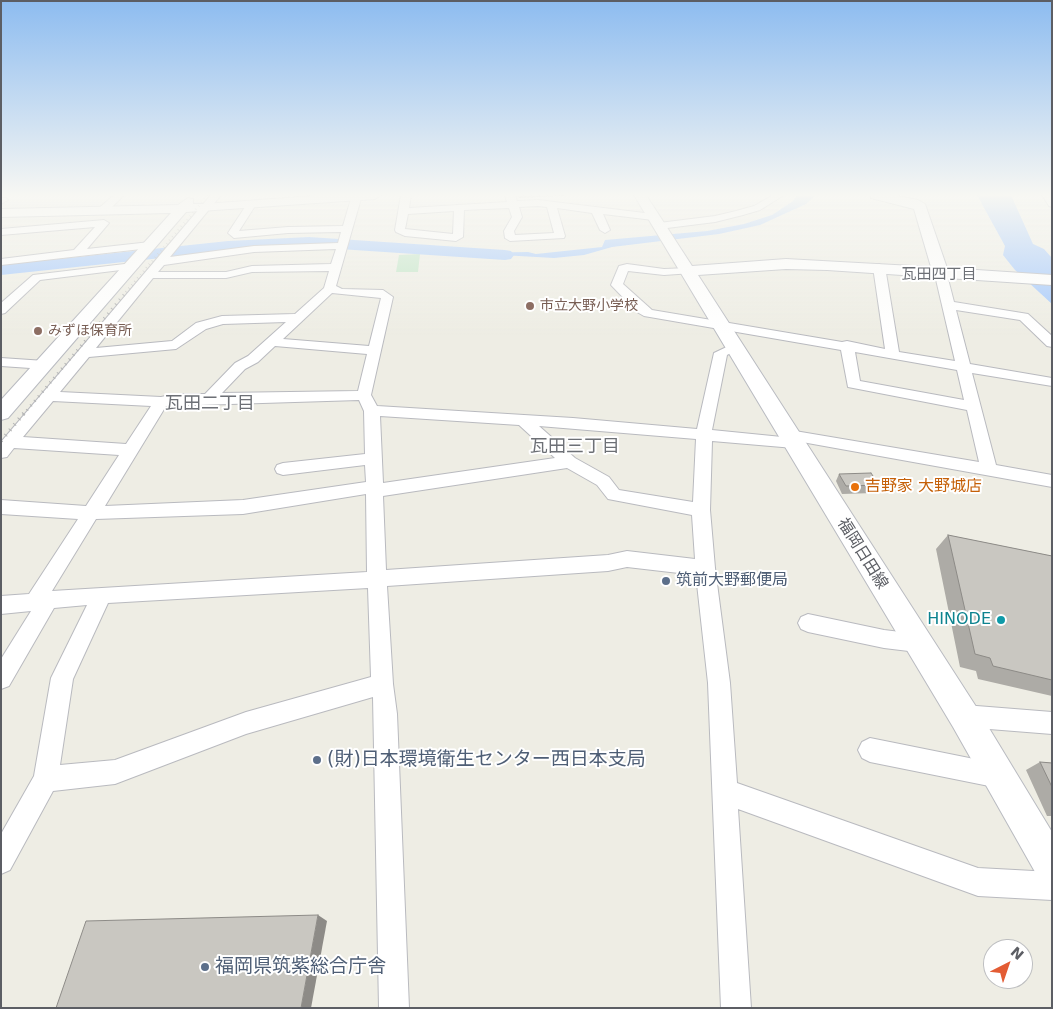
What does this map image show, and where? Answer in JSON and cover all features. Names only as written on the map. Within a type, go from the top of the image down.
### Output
[{"type":"street","points":[[78,253],[87,242]]},
{"type":"street","points":[[1,413],[153,242]]},
{"type":"street","points":[[6,447],[50,396],[174,242]]},
{"type":"street","points":[[208,398],[240,366],[253,359],[331,288],[343,242]]},
{"type":"street","name":"福岡日田線","points":[[669,242],[964,716],[1052,866]]},
{"type":"street","points":[[931,242],[950,306],[989,471]]},
{"type":"street","points":[[1,262],[150,245]]},
{"type":"street","points":[[158,262],[254,249],[342,246]]},
{"type":"street","points":[[1050,385],[892,353],[648,313],[640,309],[617,285],[623,268],[627,267],[664,272],[786,264],[879,267],[1052,280]]},
{"type":"street","points":[[1,310],[38,278],[133,266]]},
{"type":"street","points":[[149,275],[226,275],[252,269],[336,267]]},
{"type":"street","points":[[879,267],[892,353]]},
{"type":"street","points":[[331,288],[339,292],[383,294],[387,297],[373,350],[368,403],[374,489],[382,684],[386,714],[394,1008]]},
{"type":"street","points":[[950,306],[1024,317],[1052,343]]},
{"type":"street","points":[[85,353],[176,345],[201,326],[222,320],[298,318]]},
{"type":"street","points":[[271,342],[373,350]]},
{"type":"street","points":[[847,345],[853,384],[974,407]]},
{"type":"street","points":[[735,347],[721,353],[704,433],[701,510],[705,568],[718,683],[736,1008]]},
{"type":"street","points":[[1,362],[45,365]]},
{"type":"street","points":[[50,396],[160,402],[175,399],[208,398],[368,403],[523,420],[792,439],[1052,481]]},
{"type":"street","points":[[1,679],[90,513],[160,402]]},
{"type":"street","points":[[523,420],[569,462],[603,481],[614,495],[701,510]]},
{"type":"street","points":[[6,447],[129,450]]},
{"type":"street","points":[[283,469],[372,459]]},
{"type":"street","points":[[1,507],[90,513],[243,507],[569,462]]},
{"type":"street","points":[[1,605],[102,595],[608,563],[627,559],[705,568]]},
{"type":"street","points":[[1,861],[46,779],[62,678],[102,595]]},
{"type":"street","points":[[808,623],[884,639],[917,643]]},
{"type":"street","points":[[46,779],[115,772],[246,723],[382,684]]},
{"type":"street","points":[[964,716],[1052,723]]},
{"type":"street","points":[[870,750],[999,776]]},
{"type":"street","points":[[724,791],[978,882],[1052,886]]},
{"type":"green space","points":[[420,254],[418,272],[396,272],[399,255]]},
{"type":"water","points":[[604,242],[652,242],[612,247],[584,255],[554,258],[465,253],[528,252],[536,254],[602,247]]},
{"type":"water","points":[[1003,242],[1032,242],[1044,249],[1052,258],[1052,304],[1015,270],[1003,255],[1005,246]]},
{"type":"building","points":[[871,473],[879,485],[846,486],[839,474]]},
{"type":"building","name":"HINODE","points":[[948,535],[1052,556],[1052,680],[993,666],[990,658],[975,654]]},
{"type":"building","points":[[1040,762],[1052,763],[1052,787]]},
{"type":"building","name":"福岡県筑紫総合庁舎","points":[[318,915],[301,1008],[56,1008],[86,921]]},
{"type":"waterway","points":[[1,270],[228,246],[307,242]]},
{"type":"waterway","points":[[310,242],[505,255]]},
{"type":"railway","points":[[126,292],[168,242]]},
{"type":"railway","points":[[23,415],[127,291]]},
{"type":"railway","points":[[1,441],[24,413]]},
{"type":"place","name":"市立大野小学校","points":[[530,306]]},
{"type":"place","name":"みずほ保育所","points":[[38,331]]},
{"type":"place","name":"吉野家 大野城店","points":[[855,487]]},
{"type":"place","name":"筑前大野郵便局","points":[[666,581]]},
{"type":"place","name":"HINODE","points":[[1001,620]]},
{"type":"place","name":"(財)日本環境衛生センター西日本支局","points":[[317,760]]},
{"type":"place","name":"福岡県筑紫総合庁舎","points":[[205,967]]},
{"type":"district","name":"瓦田四丁目","points":[[939,275]]},
{"type":"district","name":"瓦田二丁目","points":[[210,404]]},
{"type":"district","name":"瓦田三丁目","points":[[575,447]]}]
